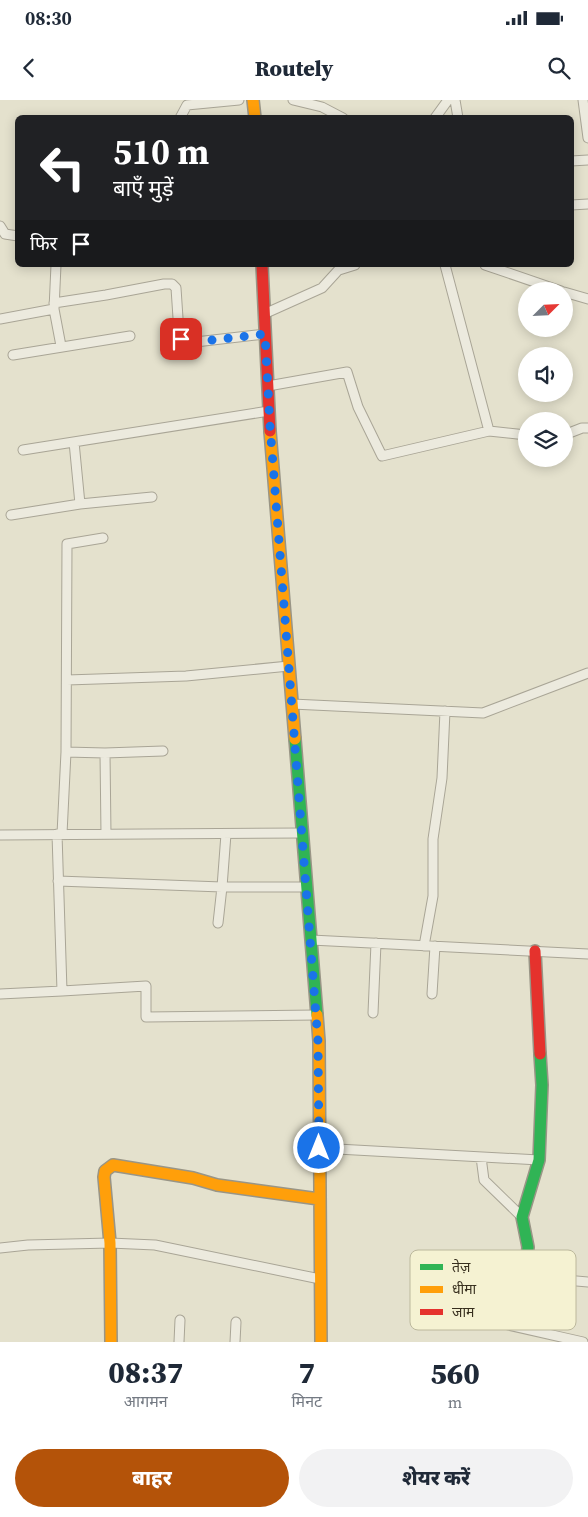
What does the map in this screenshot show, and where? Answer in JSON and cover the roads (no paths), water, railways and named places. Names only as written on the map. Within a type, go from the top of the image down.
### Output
[{"type":"street","points":[[182,115],[187,105],[239,100]]},
{"type":"street","points":[[253,100],[255,115]]},
{"type":"street","points":[[293,100],[322,107],[337,115]]},
{"type":"street","points":[[437,115],[448,100]]},
{"type":"street","points":[[455,100],[458,115]]},
{"type":"street","points":[[583,100],[588,138]]},
{"type":"street","points":[[574,160],[588,160]]},
{"type":"street","points":[[574,205],[588,204]]},
{"type":"street","points":[[0,226],[5,234],[15,236]]},
{"type":"street","points":[[56,267],[54,306],[61,346]]},
{"type":"street","points":[[262,267],[269,411],[318,1041],[321,1342]]},
{"type":"street","points":[[446,267],[489,431]]},
{"type":"street","points":[[491,267],[533,282]]},
{"type":"street","points":[[264,314],[322,288],[341,268]]},
{"type":"street","points":[[0,319],[106,295],[172,284],[176,288],[179,333],[181,339],[187,343],[265,334]]},
{"type":"street","points":[[573,295],[588,299]]},
{"type":"street","points":[[13,355],[130,336]]},
{"type":"street","points":[[268,386],[347,372],[358,407],[382,456],[489,431],[518,434]]},
{"type":"street","points":[[23,450],[269,411]]},
{"type":"street","points":[[573,432],[582,428],[588,428]]},
{"type":"street","points":[[74,442],[80,504]]},
{"type":"street","points":[[11,515],[80,504],[152,497]]},
{"type":"street","points":[[62,991],[58,881],[59,834],[66,752],[68,544],[103,538]]},
{"type":"street","points":[[67,680],[186,676],[289,666]]},
{"type":"street","points":[[292,704],[482,713],[588,673]]},
{"type":"street","points":[[424,946],[433,896],[433,838],[442,778],[445,711]]},
{"type":"street","points":[[66,752],[163,751]]},
{"type":"street","points":[[105,753],[106,834]]},
{"type":"street","points":[[0,835],[303,833]]},
{"type":"street","points":[[218,923],[226,834]]},
{"type":"street","points":[[58,881],[222,887],[307,887]]},
{"type":"street","points":[[311,940],[588,954]]},
{"type":"street","points":[[373,1013],[376,943]]},
{"type":"street","points":[[432,994],[435,946]]},
{"type":"street","points":[[528,1250],[522,1217],[539,1160],[542,1085],[535,951]]},
{"type":"street","points":[[0,994],[146,986],[146,1017],[316,1015]]},
{"type":"street","points":[[319,1148],[539,1160]]},
{"type":"street","points":[[481,1157],[484,1180],[522,1217]]},
{"type":"street","points":[[111,1342],[110,1244],[105,1170],[113,1165],[193,1178],[217,1185],[319,1199]]},
{"type":"street","points":[[0,1248],[28,1245],[155,1245],[320,1279]]},
{"type":"street","points":[[179,1342],[180,1320]]},
{"type":"street","points":[[235,1342],[236,1322]]},
{"type":"street","points":[[526,1330],[563,1340],[583,1342]]}]
